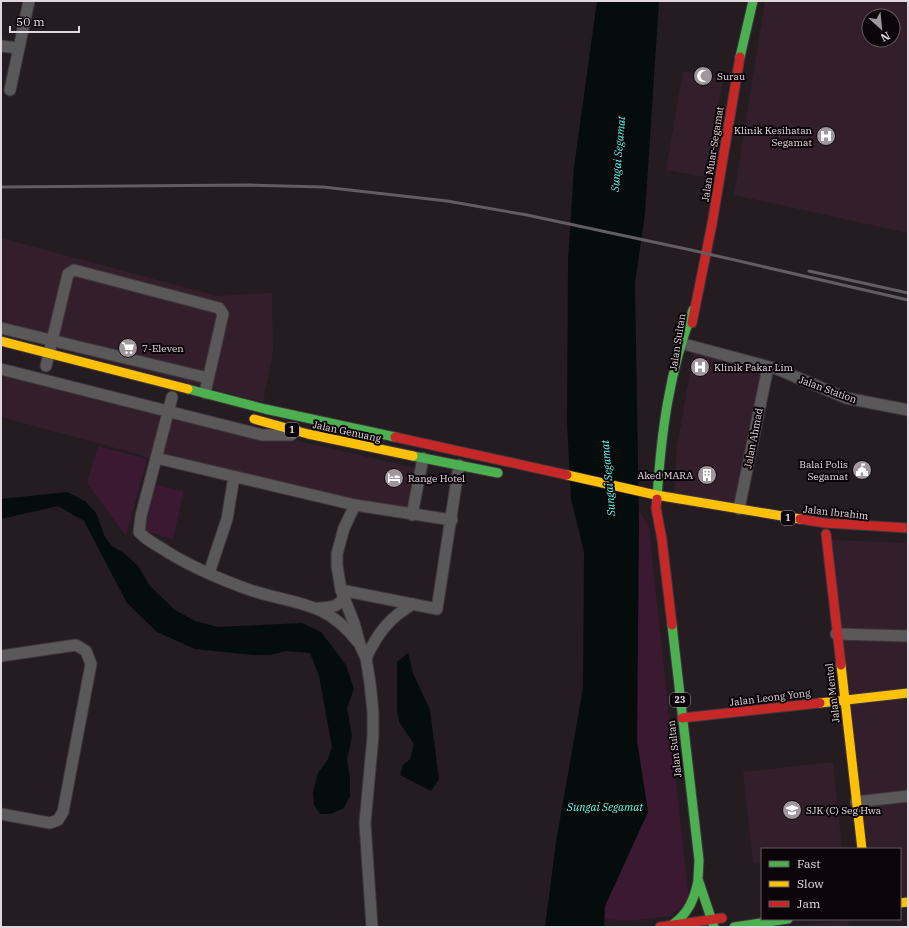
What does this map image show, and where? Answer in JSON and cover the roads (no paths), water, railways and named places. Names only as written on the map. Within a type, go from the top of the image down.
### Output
[{"type":"main road","name":"Jalan Muar-Segamat","points":[[693,310],[712,224],[740,55],[753,1]]},
{"type":"main road","name":"Jalan Sultan","points":[[693,310],[685,344],[669,392],[660,450],[656,495],[652,507],[662,540],[699,860],[712,923]]},
{"type":"main road","name":"Jalan Genuang","points":[[1,341],[204,393],[330,423],[644,492],[656,495],[668,507]]},
{"type":"main road","name":"Jalan Sultan","points":[[678,398],[685,344]]},
{"type":"main road","name":"Jalan Genuang","points":[[247,417],[326,438],[504,474]]},
{"type":"main road","points":[[326,438],[335,434],[336,430],[330,423]]},
{"type":"main road","points":[[362,430],[363,441],[369,447]]},
{"type":"main road","name":"Jalan Sultan","points":[[662,540],[668,507],[669,487]]},
{"type":"main road","name":"1","points":[[652,507],[668,507]]},
{"type":"main road","name":"Jalan Ibrahim","points":[[668,507],[739,509],[826,523],[908,528]]},
{"type":"main road","name":"Jalan Mentol","points":[[826,534],[836,634],[862,848]]},
{"type":"main road","name":"Jalan Leong Yong","points":[[682,718],[908,693]]},
{"type":"main road","points":[[672,925],[686,914],[692,905],[703,878]]},
{"type":"main road","points":[[660,927],[712,923],[723,915],[726,927]]},
{"type":"main road","points":[[734,927],[781,920]]},
{"type":"street","points":[[10,90],[29,1]]},
{"type":"street","points":[[1,46],[18,48]]},
{"type":"street","points":[[46,366],[68,274],[74,270],[220,308],[223,314],[204,393]]},
{"type":"street","points":[[1,328],[208,378]]},
{"type":"street","name":"Jalan Station","points":[[685,344],[768,367],[846,398],[908,410]]},
{"type":"street","name":"Jalan Ahmad","points":[[739,509],[768,367]]},
{"type":"street","points":[[1,369],[262,435],[308,434]]},
{"type":"street","points":[[172,397],[140,521],[139,532],[144,537],[179,559],[209,573],[250,590],[318,608],[339,621],[360,645]]},
{"type":"street","points":[[156,458],[355,505],[452,520]]},
{"type":"street","points":[[412,515],[423,458]]},
{"type":"street","points":[[342,594],[437,609],[452,520],[459,464]]},
{"type":"street","points":[[209,573],[227,519],[234,477]]},
{"type":"street","points":[[355,505],[344,528],[337,554],[342,594],[354,622],[369,670],[373,712],[365,823],[372,927]]},
{"type":"street","points":[[318,608],[333,607],[340,604],[342,594]]},
{"type":"street","points":[[366,658],[374,641],[386,624],[400,612],[413,604]]},
{"type":"street","points":[[836,634],[908,636]]},
{"type":"street","points":[[1,656],[76,646],[86,651],[91,664],[63,812],[58,820],[50,824],[1,814]]},
{"type":"street","points":[[856,802],[908,796]]},
{"type":"water","name":"Sungai Segamat","points":[[597,1],[659,1],[645,214],[635,283],[639,523],[637,741],[648,812],[605,906],[604,927],[545,927],[556,842],[583,688],[584,552],[571,499],[567,422],[568,261],[574,167]]},
{"type":"water","points":[[67,492],[85,501],[96,513],[105,537],[112,546],[124,553],[138,566],[150,586],[175,610],[195,621],[218,627],[302,623],[321,632],[346,665],[354,689],[347,708],[352,736],[347,760],[350,777],[350,796],[344,808],[331,814],[320,814],[314,805],[313,791],[318,773],[328,759],[332,747],[319,676],[310,653],[286,651],[270,655],[253,655],[195,649],[157,632],[127,603],[84,521],[58,506],[1,519],[1,499]]},
{"type":"water","points":[[408,653],[413,673],[430,710],[439,779],[431,791],[400,775],[403,765],[410,759],[414,744],[399,722],[397,709],[397,662]]},
{"type":"railway","points":[[1,187],[249,185],[323,187],[447,201],[527,215],[691,250],[908,300]]},
{"type":"railway","points":[[809,271],[908,293]]},
{"type":"place","name":"Surau","points":[[703,76]]},
{"type":"place","name":"Klinik Kesihatan Segamat","points":[[826,136]]},
{"type":"place","name":"7-Eleven","points":[[128,348]]},
{"type":"place","name":"Klinik Pakar Lim","points":[[700,367]]},
{"type":"place","name":"Balai Polis Segamat","points":[[862,470]]},
{"type":"place","name":"Aked MARA","points":[[707,475]]},
{"type":"place","name":"Range Hotel","points":[[394,478]]},
{"type":"place","name":"SJK (C) Seg Hwa","points":[[792,810]]}]
